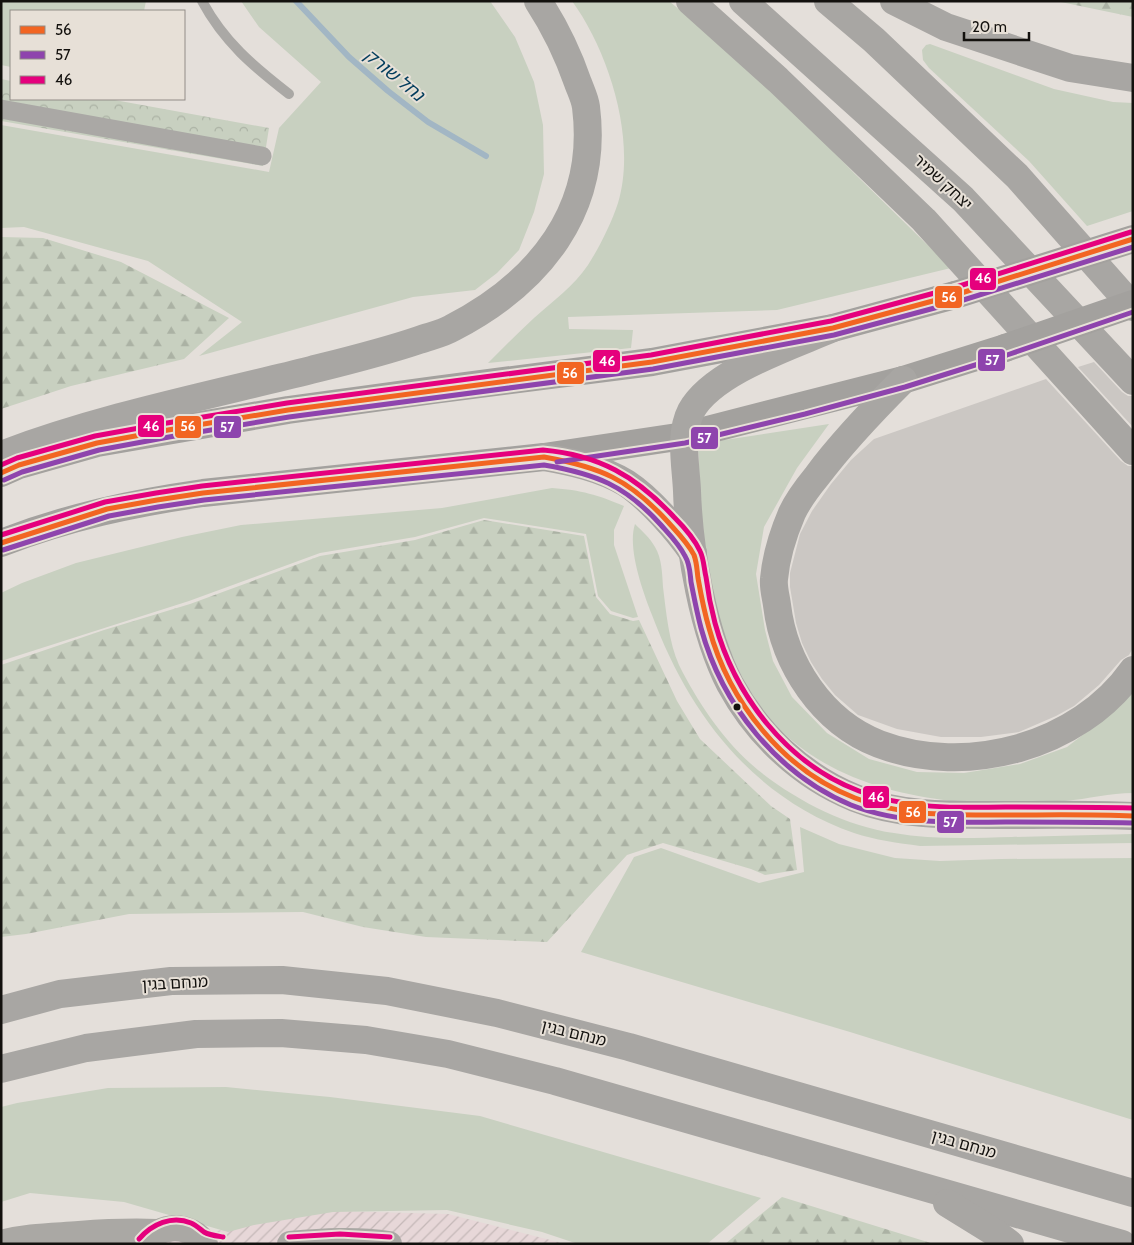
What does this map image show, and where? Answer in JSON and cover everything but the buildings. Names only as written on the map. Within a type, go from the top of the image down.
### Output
[{"type":"highway","points":[[1,455],[32,443],[111,420],[330,366],[402,346],[450,330],[490,306],[530,274],[555,244],[574,208],[582,181],[588,145],[586,105],[570,59],[552,22],[538,1]]},
{"type":"highway","points":[[690,1],[778,80],[924,220],[1129,450]]},
{"type":"highway","name":"יצחק שמיר","points":[[743,1],[963,199],[1131,378]]},
{"type":"highway","points":[[828,1],[874,40],[1017,176],[1133,306]]},
{"type":"highway","points":[[894,1],[946,27],[1070,68],[1133,78]]},
{"type":"highway","points":[[833,328],[745,366],[716,384],[701,398],[687,420],[684,436],[687,506],[693,554],[712,639],[730,684],[754,722],[780,750],[821,781],[855,798],[887,808],[923,813],[1133,816]]},
{"type":"highway","points":[[902,380],[844,441],[807,489],[792,512],[779,550],[774,580],[778,621],[791,658],[816,698],[848,727],[879,744],[913,753],[943,757],[972,757],[1038,742],[1075,724],[1102,705],[1133,670]]},
{"type":"highway","points":[[544,457],[594,469],[626,483],[654,507],[693,554]]},
{"type":"highway","name":"מנחם בגין","points":[[1,1010],[60,994],[171,981],[282,980],[387,991],[498,1013],[629,1047],[1133,1193]]},
{"type":"highway","points":[[1,1069],[86,1048],[196,1034],[281,1033],[366,1040],[448,1054],[555,1081],[1122,1244]]},
{"type":"highway","points":[[855,1167],[909,1184],[954,1207],[1010,1244]]},
{"type":"main road","points":[[1,472],[97,443],[168,430],[288,410],[415,392],[652,362],[833,328],[955,295],[1133,239]]},
{"type":"main road","points":[[1,543],[107,509],[157,500],[203,493],[544,457],[684,436],[803,407],[902,380],[1133,306]]},
{"type":"street","points":[[1,109],[262,156]]},
{"type":"street","points":[[1,1244],[17,1239],[128,1231],[151,1238],[166,1228],[176,1227],[185,1229],[210,1242]]},
{"type":"street","points":[[77,1234],[102,1244]]},
{"type":"street","points":[[290,1244],[336,1241],[371,1241],[389,1244]]},
{"type":"lane","points":[[202,1],[210,16],[229,42],[253,66],[289,94]]},
{"type":"shaded area","points":[[333,1211],[448,1214],[566,1244],[142,1244]]},
{"type":"green space","points":[[1,1],[146,1],[144,10],[10,10],[10,67],[1,65]]},
{"type":"green space","points":[[241,1],[490,1],[515,37],[534,82],[543,125],[544,174],[534,212],[519,250],[497,273],[475,290],[413,297],[199,356],[242,322],[148,261],[24,227],[1,228],[1,125],[269,172],[279,128],[321,82],[259,27]]},
{"type":"green space","points":[[572,1],[669,1],[771,87],[854,173],[951,268],[777,310],[568,317],[569,329],[633,330],[631,348],[488,363],[534,318],[570,287],[582,273],[601,243],[618,203],[623,178],[624,152],[622,125],[616,98],[608,71],[597,45]]},
{"type":"green space","points":[[1056,1],[1133,1],[1133,17]]},
{"type":"green space","points":[[930,44],[1054,89],[1113,102],[1133,103],[1133,211],[1087,226],[1029,161],[929,68],[923,60],[922,50],[926,45]]},
{"type":"green space","points":[[1,79],[10,81],[10,100],[115,100],[269,128],[263,166],[1,121]]},
{"type":"green space","points":[[1,237],[43,238],[121,262],[229,318],[184,359],[71,386],[1,409]]},
{"type":"green space","points":[[829,424],[797,468],[764,527],[756,574],[765,630],[773,661],[792,697],[827,733],[869,759],[917,772],[964,773],[1020,764],[1067,747],[1119,707],[1133,692],[1133,793],[1065,801],[952,801],[924,797],[869,783],[843,772],[818,759],[795,743],[775,724],[757,702],[742,678],[724,634],[715,603],[704,550],[698,444]]},
{"type":"green space","points":[[552,488],[589,494],[624,506],[614,530],[614,545],[638,617],[633,618],[611,611],[598,596],[586,534],[484,518],[415,537],[320,553],[189,601],[1,661],[1,593],[76,563],[182,537],[241,525],[442,508]]},
{"type":"green space","points":[[484,520],[584,536],[596,597],[610,614],[633,621],[639,620],[677,701],[700,739],[771,806],[790,819],[797,870],[765,875],[751,869],[663,843],[627,855],[547,942],[426,937],[363,927],[303,912],[129,914],[1,937],[1,665],[104,630],[190,604],[320,556],[415,540]]},
{"type":"green space","points":[[635,524],[651,541],[659,556],[670,637],[679,665],[695,694],[713,722],[734,748],[758,770],[789,792],[806,802],[858,825],[909,835],[967,838],[1133,834],[1133,843],[920,846],[854,833],[818,817],[785,798],[755,774],[729,748],[705,718],[685,686],[667,651],[652,615],[637,570],[633,545]]},
{"type":"green space","points":[[800,827],[839,844],[895,858],[940,861],[1133,858],[1133,1120],[850,1032],[581,952],[634,857],[661,848],[759,883],[804,872]]},
{"type":"green space","points":[[226,1087],[330,1097],[480,1116],[761,1198],[707,1244],[578,1244],[542,1232],[447,1210],[333,1212],[254,1225],[228,1232],[124,1202],[30,1193],[1,1202],[1,1107],[108,1088]]},
{"type":"green space","points":[[782,1197],[934,1244],[725,1244]]},
{"type":"waterway","name":"נחל שורק","points":[[296,1],[349,57],[388,91],[428,122],[486,156]]},
{"type":"transit line","name":"46","points":[[1,465],[17,458],[95,436],[167,423],[287,403],[651,355],[831,321],[953,288],[1131,232]]},
{"type":"transit line","name":"56","points":[[1,473],[19,465],[97,443],[168,430],[288,410],[652,362],[833,328],[955,295],[1133,239]]},
{"type":"transit line","name":"57","points":[[4,480],[22,472],[99,450],[169,437],[289,417],[653,369],[834,335],[957,302],[1133,247]]},
{"type":"transit line","name":"57","points":[[557,462],[685,443],[805,414],[905,387],[1133,312]]},
{"type":"transit line","name":"46","points":[[1,535],[105,502],[202,486],[543,450],[582,457],[615,470],[631,479],[660,503],[689,533],[698,546],[702,557],[715,623],[724,650],[736,676],[750,701],[768,724],[787,745],[809,764],[833,779],[859,791],[876,797],[912,804],[968,807],[1133,808]]},
{"type":"transit line","name":"56","points":[[1,543],[107,509],[203,493],[544,457],[582,465],[612,477],[640,495],[654,507],[689,546],[694,555],[709,628],[730,682],[762,730],[782,751],[805,770],[829,786],[873,804],[891,809],[929,814],[1133,816]]},
{"type":"transit line","name":"57","points":[[3,550],[109,516],[204,500],[544,465],[579,473],[609,483],[635,500],[648,511],[677,544],[688,562],[698,617],[710,656],[738,710],[756,734],[777,756],[799,775],[824,792],[869,811],[907,819],[966,822],[1133,823]]},
{"type":"transit line","name":"46","points":[[139,1239],[156,1225],[177,1220],[191,1223],[208,1234],[223,1237]]},
{"type":"transit line","name":"46","points":[[289,1237],[340,1234],[390,1237]]}]
